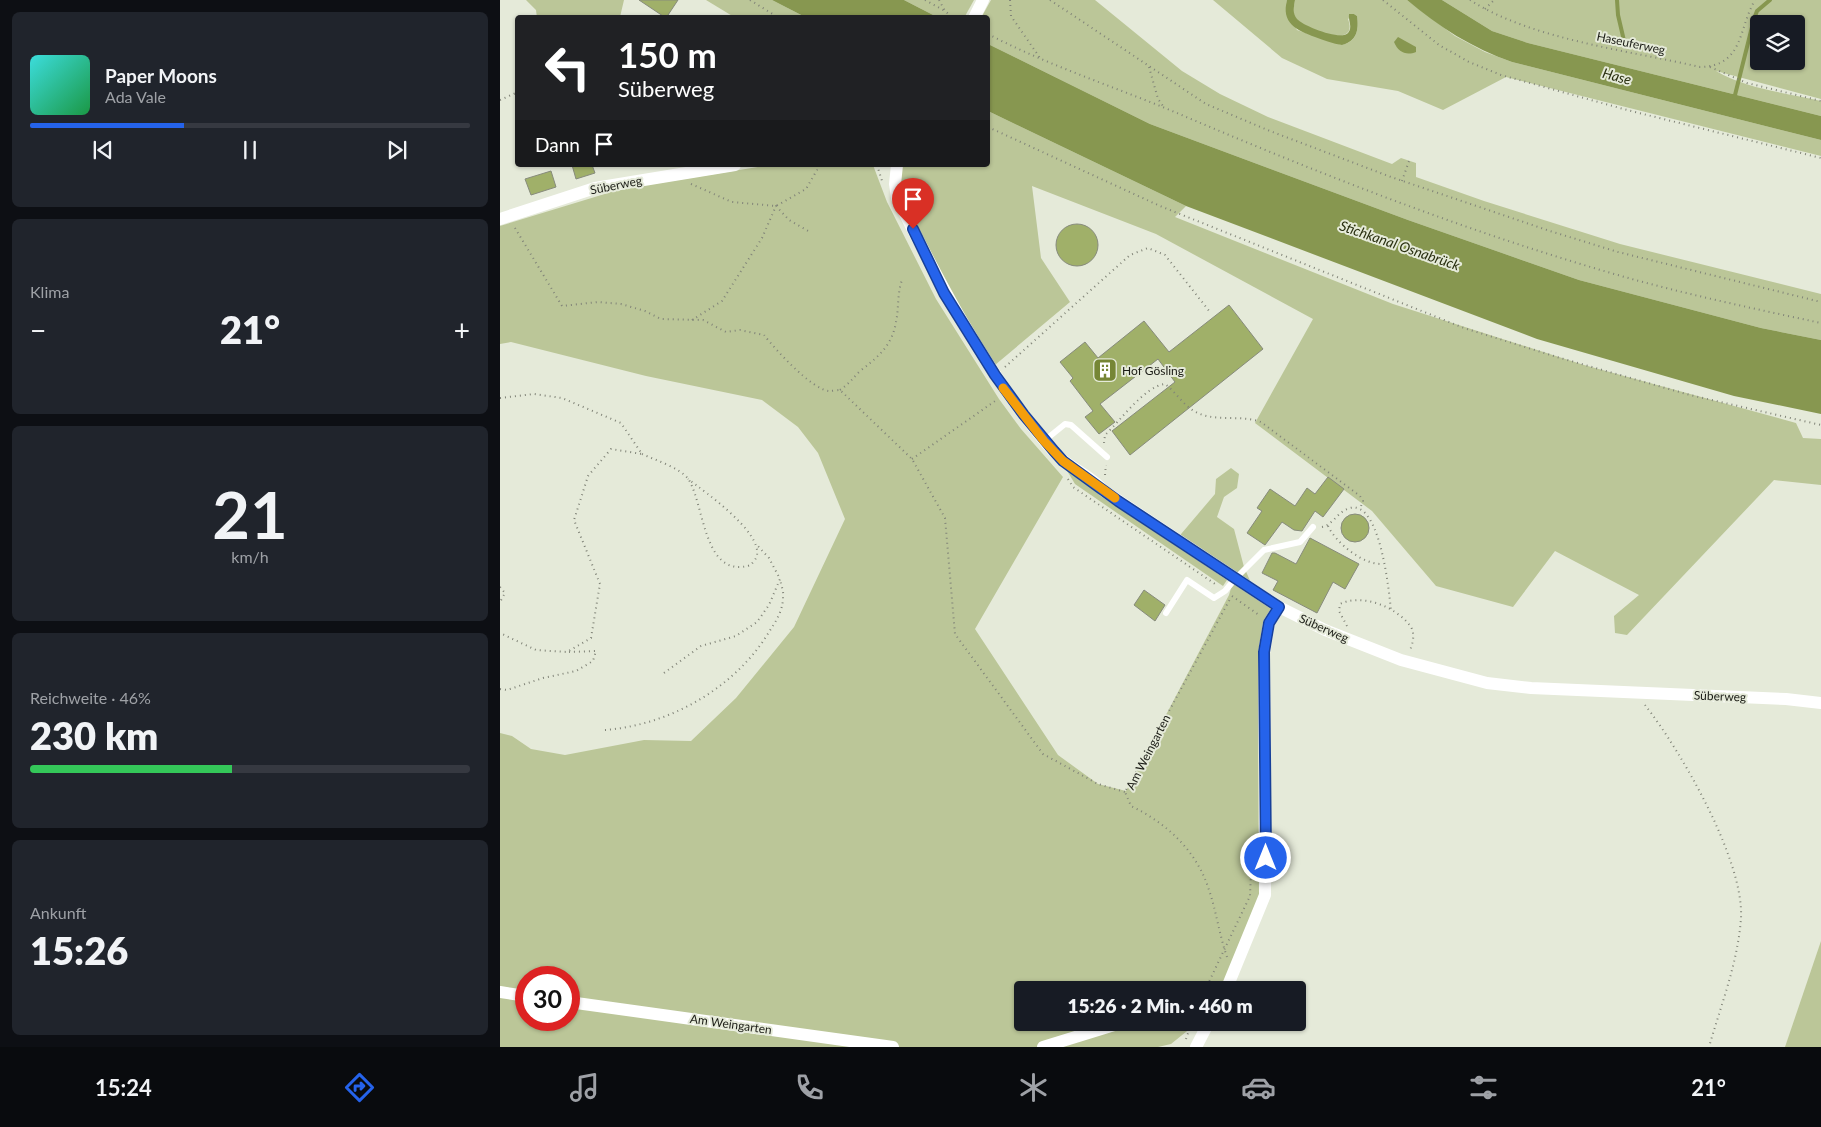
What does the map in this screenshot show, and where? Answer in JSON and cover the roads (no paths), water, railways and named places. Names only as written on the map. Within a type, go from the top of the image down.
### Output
[{"type":"street","name":"Süberweg","points":[[504,218],[594,188],[724,167]]},
{"type":"street","name":"Süberweg","points":[[896,167],[894,184],[897,198],[944,293],[1007,394],[1044,441],[1063,461],[1099,485],[1104,491],[1234,579],[1279,607],[1345,638],[1407,662],[1487,683],[1821,702]]},
{"type":"street","points":[[1230,981],[1265,896],[1264,652],[1269,623],[1279,607]]},
{"type":"street","points":[[500,992],[515,994]]},
{"type":"street","name":"Am Weingarten","points":[[580,1004],[894,1047]]},
{"type":"street","points":[[1043,1047],[1095,1031]]},
{"type":"street","points":[[1196,1047],[1204,1031]]},
{"type":"lane","points":[[1044,441],[1065,424],[1072,425],[1107,457]]},
{"type":"lane","points":[[1166,613],[1187,580],[1214,598],[1225,591],[1234,579],[1264,550],[1300,542],[1313,527]]},
{"type":"water","points":[[772,0],[904,0],[933,15],[801,15]]},
{"type":"water","points":[[1287,0],[1295,0],[1294,14],[1297,19],[1314,29],[1330,34],[1344,35],[1348,33],[1350,26],[1349,14],[1354,14],[1357,16],[1358,21],[1354,38],[1342,45],[1302,32],[1288,20],[1286,14]]},
{"type":"water","name":"Hase","points":[[1407,0],[1442,0],[1492,31],[1528,43],[1821,116],[1821,140],[1512,62],[1456,36]]},
{"type":"water","points":[[1398,37],[1416,47],[1416,52],[1409,54],[1400,51],[1394,42]]},
{"type":"water","name":"Stichkanal Osnabrück","points":[[990,45],[1150,124],[1408,220],[1579,280],[1761,328],[1821,340],[1821,414],[1734,396],[1537,339],[1186,206],[990,112]]},
{"type":"waterway","points":[[1617,0],[1618,15],[1625,45]]},
{"type":"waterway","points":[[1734,99],[1754,19],[1757,11],[1770,0]]},
{"type":"place","name":"Hof Gösling","points":[[1105,370]]}]
